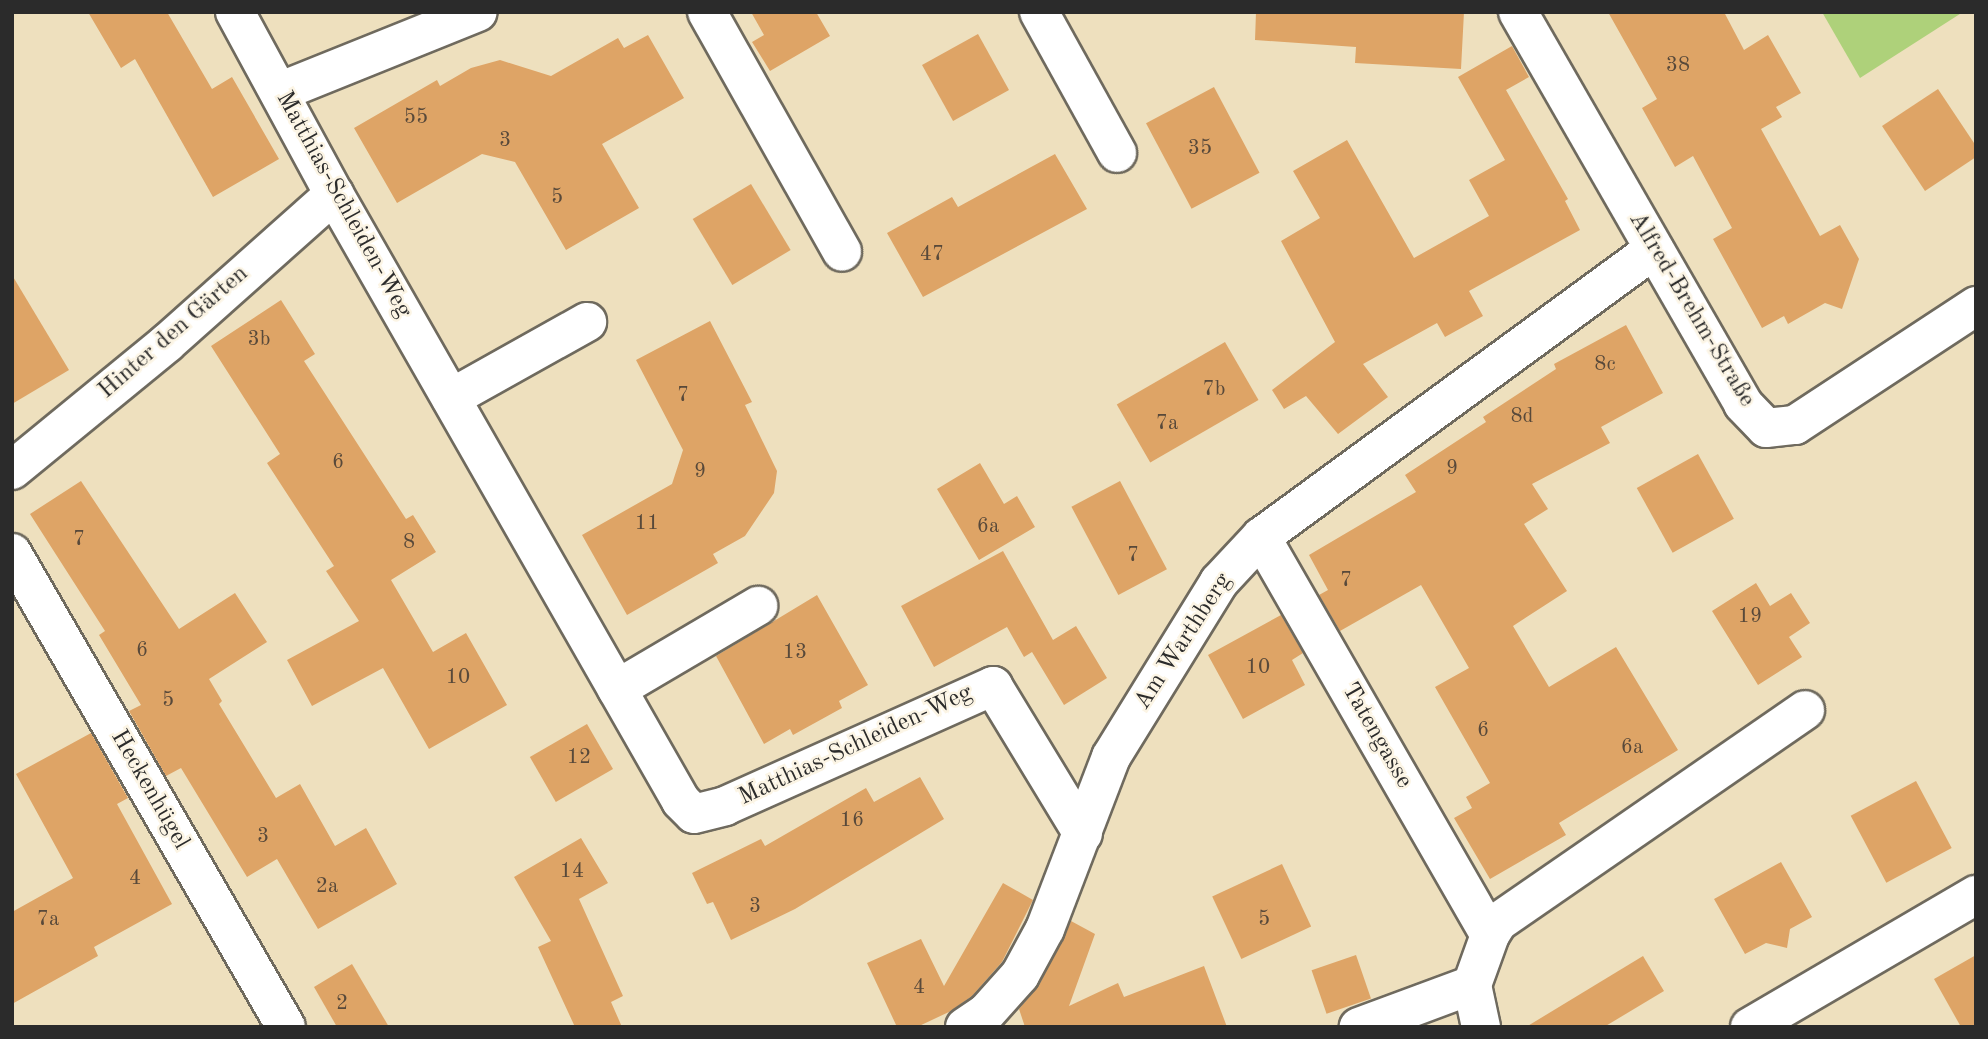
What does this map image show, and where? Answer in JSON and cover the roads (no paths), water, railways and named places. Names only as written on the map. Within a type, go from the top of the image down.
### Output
[{"type":"street","name":"Matthias-Schleiden-Weg","points":[[235,12],[450,398],[681,801],[694,814],[725,806],[993,686],[1083,834]]},
{"type":"street","points":[[279,92],[478,12]]},
{"type":"street","points":[[708,12],[842,252]]},
{"type":"street","points":[[1039,12],[1117,153]]},
{"type":"street","name":"Alfred-Brehm-Straße","points":[[1518,12],[1743,404],[1766,428],[1795,425],[1976,306]]},
{"type":"street","name":"Hinter den Gärten","points":[[12,470],[167,343],[334,194]]},
{"type":"street","name":"Am Warthberg","points":[[965,1027],[986,1013],[1020,975],[1045,929],[1111,757],[1219,582],[1261,537],[1654,249]]},
{"type":"street","points":[[450,398],[587,322]]},
{"type":"street","name":"Tatengasse","points":[[1261,537],[1490,935]]},
{"type":"street","name":"Heckenhügel","points":[[12,553],[286,1027]]},
{"type":"street","points":[[617,688],[758,606]]},
{"type":"street","points":[[1481,1027],[1472,985],[1490,935],[1498,922],[1805,710]]},
{"type":"street","points":[[1750,1027],[1976,895]]},
{"type":"street","points":[[1359,1027],[1472,985]]}]
